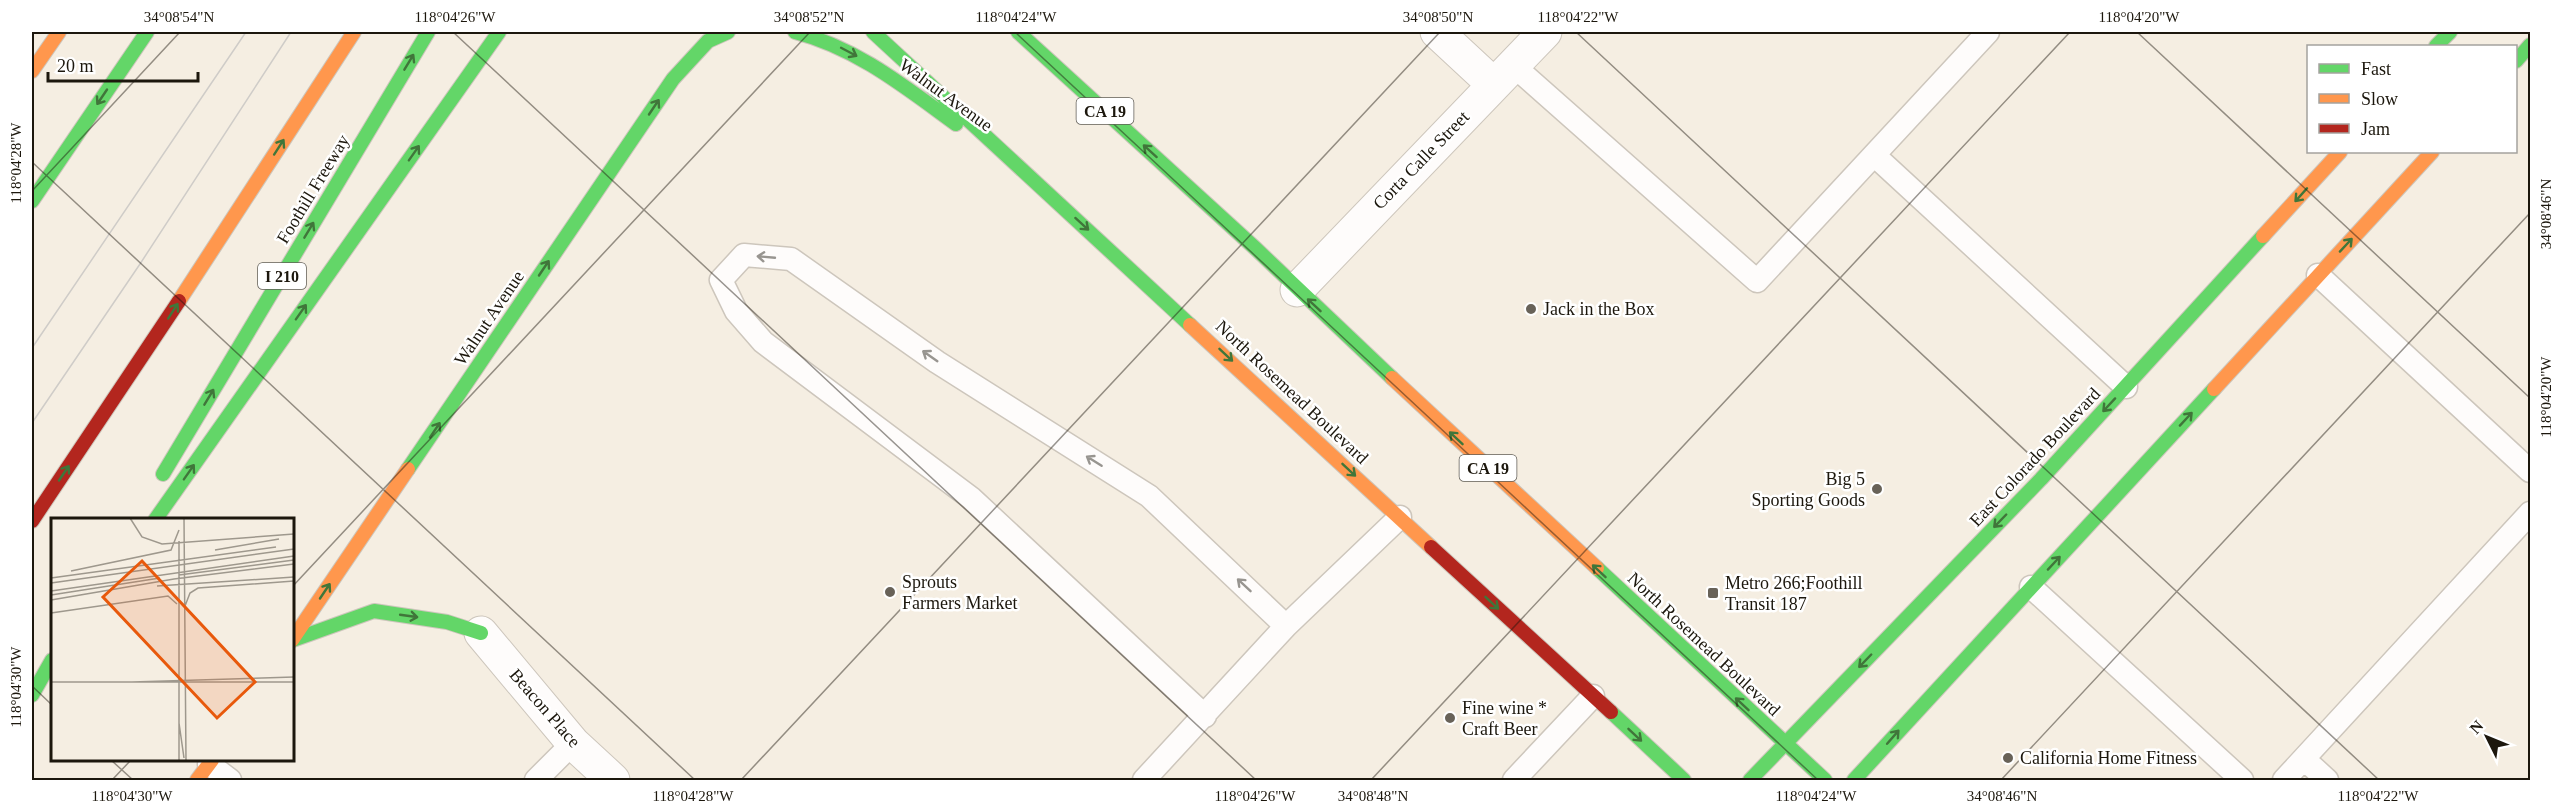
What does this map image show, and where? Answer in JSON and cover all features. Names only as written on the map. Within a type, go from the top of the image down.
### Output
[{"type":"main road","points":[[32,71],[59,32]]},
{"type":"main road","points":[[32,201],[147,32]]},
{"type":"main road","points":[[32,521],[156,337],[354,32]]},
{"type":"main road","name":"Foothill Freeway","points":[[154,489],[428,32]]},
{"type":"main road","points":[[156,518],[499,32]]},
{"type":"main road","name":"Walnut Avenue","points":[[294,637],[673,79],[708,41],[729,32]]},
{"type":"main road","name":"Walnut Avenue","points":[[795,32],[847,50],[897,81],[1039,185]]},
{"type":"main road","name":"North Rosemead Boulevard","points":[[873,32],[1684,780]]},
{"type":"main road","name":"North Rosemead Boulevard","points":[[1018,32],[1255,248],[1297,290],[1785,744]]},
{"type":"main road","points":[[2437,45],[2450,32]]},
{"type":"main road","points":[[2517,60],[2530,45]]},
{"type":"main road","name":"East Colorado Boulevard","points":[[1750,780],[2041,479],[2339,153]]},
{"type":"main road","points":[[1854,780],[2431,153]]},
{"type":"main road","points":[[294,639],[374,611],[447,622],[481,633]]},
{"type":"main road","points":[[32,695],[51,662]]},
{"type":"main road","points":[[32,695],[51,667]]},
{"type":"main road","name":"CA 19","points":[[1785,744],[1825,780]]},
{"type":"street","points":[[1437,32],[1503,75]]},
{"type":"street","name":"Corta Calle Street","points":[[1297,290],[1545,32]]},
{"type":"street","name":"Beacon Place","points":[[481,633],[573,743],[613,780]]},
{"type":"lane","points":[[1503,75],[1757,281],[1988,32]]},
{"type":"lane","points":[[1874,155],[2126,387]]},
{"type":"lane","points":[[1205,716],[971,498],[763,342],[736,311],[721,280],[744,255],[791,259],[937,362],[1149,496],[1286,626]]},
{"type":"lane","points":[[2318,275],[2530,471]]},
{"type":"lane","points":[[2284,780],[2530,513]]},
{"type":"lane","points":[[1144,780],[1286,626],[1400,518]]},
{"type":"lane","points":[[2031,587],[2242,780]]},
{"type":"lane","points":[[1514,780],[1593,696]]},
{"type":"lane","points":[[536,780],[573,743]]},
{"type":"lane","points":[[2304,759],[2327,780]]},
{"type":"lane","points":[[206,768],[230,780]]},
{"type":"tram line","points":[[32,348],[246,32]]},
{"type":"tram line","points":[[32,423],[140,264],[291,32]]},
{"type":"traffic: fast","points":[[32,201],[147,32]]},
{"type":"traffic: fast","points":[[163,474],[428,32]]},
{"type":"traffic: fast","points":[[156,518],[499,32]]},
{"type":"traffic: fast","points":[[408,469],[673,79],[708,41],[728,32]]},
{"type":"traffic: fast","points":[[795,32],[818,39],[860,58],[956,124]]},
{"type":"traffic: fast","points":[[873,32],[1190,325]]},
{"type":"traffic: fast","points":[[1018,32],[1255,248],[1392,378]]},
{"type":"traffic: fast","points":[[2437,45],[2450,32]]},
{"type":"traffic: fast","points":[[2517,60],[2530,45]]},
{"type":"traffic: fast","points":[[1750,780],[2041,479],[2263,236]]},
{"type":"traffic: fast","points":[[1854,780],[2214,389]]},
{"type":"traffic: fast","points":[[1597,568],[1825,780]]},
{"type":"traffic: fast","points":[[294,640],[374,611],[447,622],[481,633]]},
{"type":"traffic: fast","points":[[32,695],[51,662]]},
{"type":"traffic: fast","points":[[1611,712],[1684,780]]},
{"type":"traffic: slow","points":[[32,71],[59,32]]},
{"type":"traffic: slow","points":[[179,301],[354,32]]},
{"type":"traffic: slow","points":[[2263,236],[2339,153]]},
{"type":"traffic: slow","points":[[2214,389],[2431,153]]},
{"type":"traffic: slow","points":[[1190,325],[1431,547]]},
{"type":"traffic: slow","points":[[1392,378],[1597,568]]},
{"type":"traffic: slow","points":[[294,637],[408,469]]},
{"type":"traffic: slow","points":[[197,780],[211,761]]},
{"type":"traffic: jam","points":[[32,521],[179,301]]},
{"type":"traffic: jam","points":[[1431,547],[1611,712]]},
{"type":"place","name":"Jack in the Box","points":[[1531,309]]},
{"type":"place","name":"Big 5 Sporting Goods","points":[[1877,489]]},
{"type":"place","name":"Sprouts Farmers Market","points":[[890,592]]},
{"type":"place","name":"Metro 266;Foothill Transit 187","points":[[1713,593]]},
{"type":"place","name":"Fine wine * Craft Beer","points":[[1450,718]]},
{"type":"place","name":"California Home Fitness","points":[[2008,758]]}]
